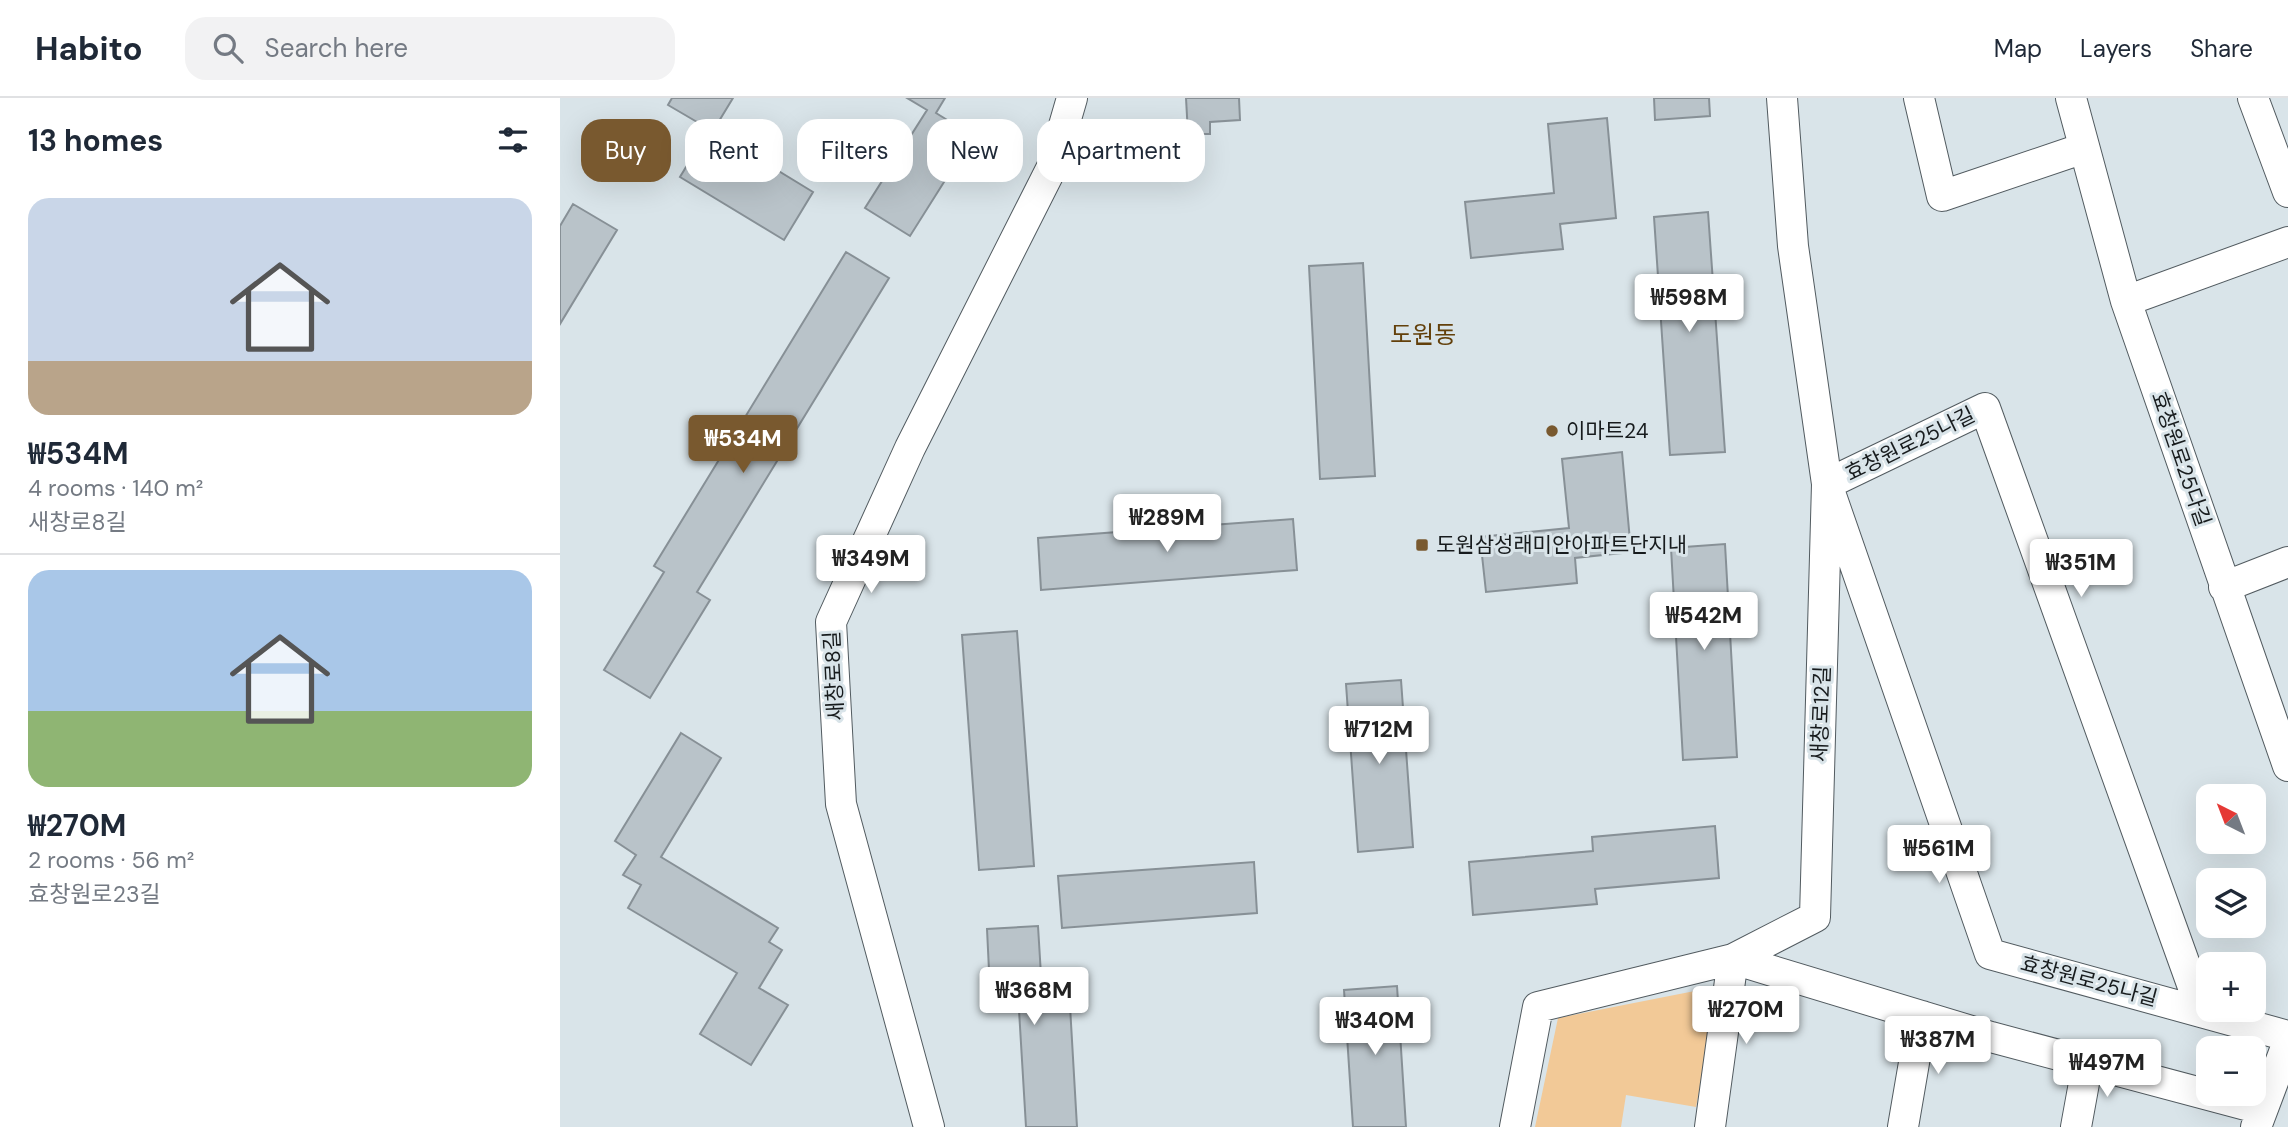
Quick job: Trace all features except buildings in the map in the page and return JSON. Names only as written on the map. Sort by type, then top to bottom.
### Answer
[{"type":"street","name":"새창로8길","points":[[929,1127],[841,804],[831,622],[910,448],[1052,167],[1072,98]]},
{"type":"street","name":"새창로12길","points":[[1515,1127],[1538,1007],[1733,959],[1815,917],[1827,484],[1793,246],[1782,98]]},
{"type":"street","points":[[1919,98],[1941,197],[2084,148]]},
{"type":"street","name":"효창원로25다길","points":[[2071,98],[2126,301],[2224,587],[2278,706],[2288,766]]},
{"type":"street","points":[[2256,99],[2288,192]]},
{"type":"street","points":[[2126,301],[2288,243]]},
{"type":"street","name":"효창원로25나길","points":[[2196,995],[1985,408],[1827,484],[1990,954],[2196,1010]]},
{"type":"street","points":[[2224,587],[2288,562]]},
{"type":"street","points":[[1710,1127],[1733,959],[1991,1037],[2088,1061],[2258,1118],[2288,1042]]},
{"type":"street","points":[[1903,1127],[1923,1016]]},
{"type":"street","name":"효창원로25나길","points":[[2238,1022],[2288,1036]]},
{"type":"street","points":[[2076,1127],[2088,1061]]},
{"type":"shaded area","points":[[1720,986],[1696,1107],[1626,1095],[1621,1127],[1535,1127],[1558,1018]]},
{"type":"place","name":"이마트24","points":[[1552,431]]},
{"type":"place","name":"도원삼성래미안아파트단지내","points":[[1422,545]]},
{"type":"district","name":"도원동","points":[[1423,334]]}]
